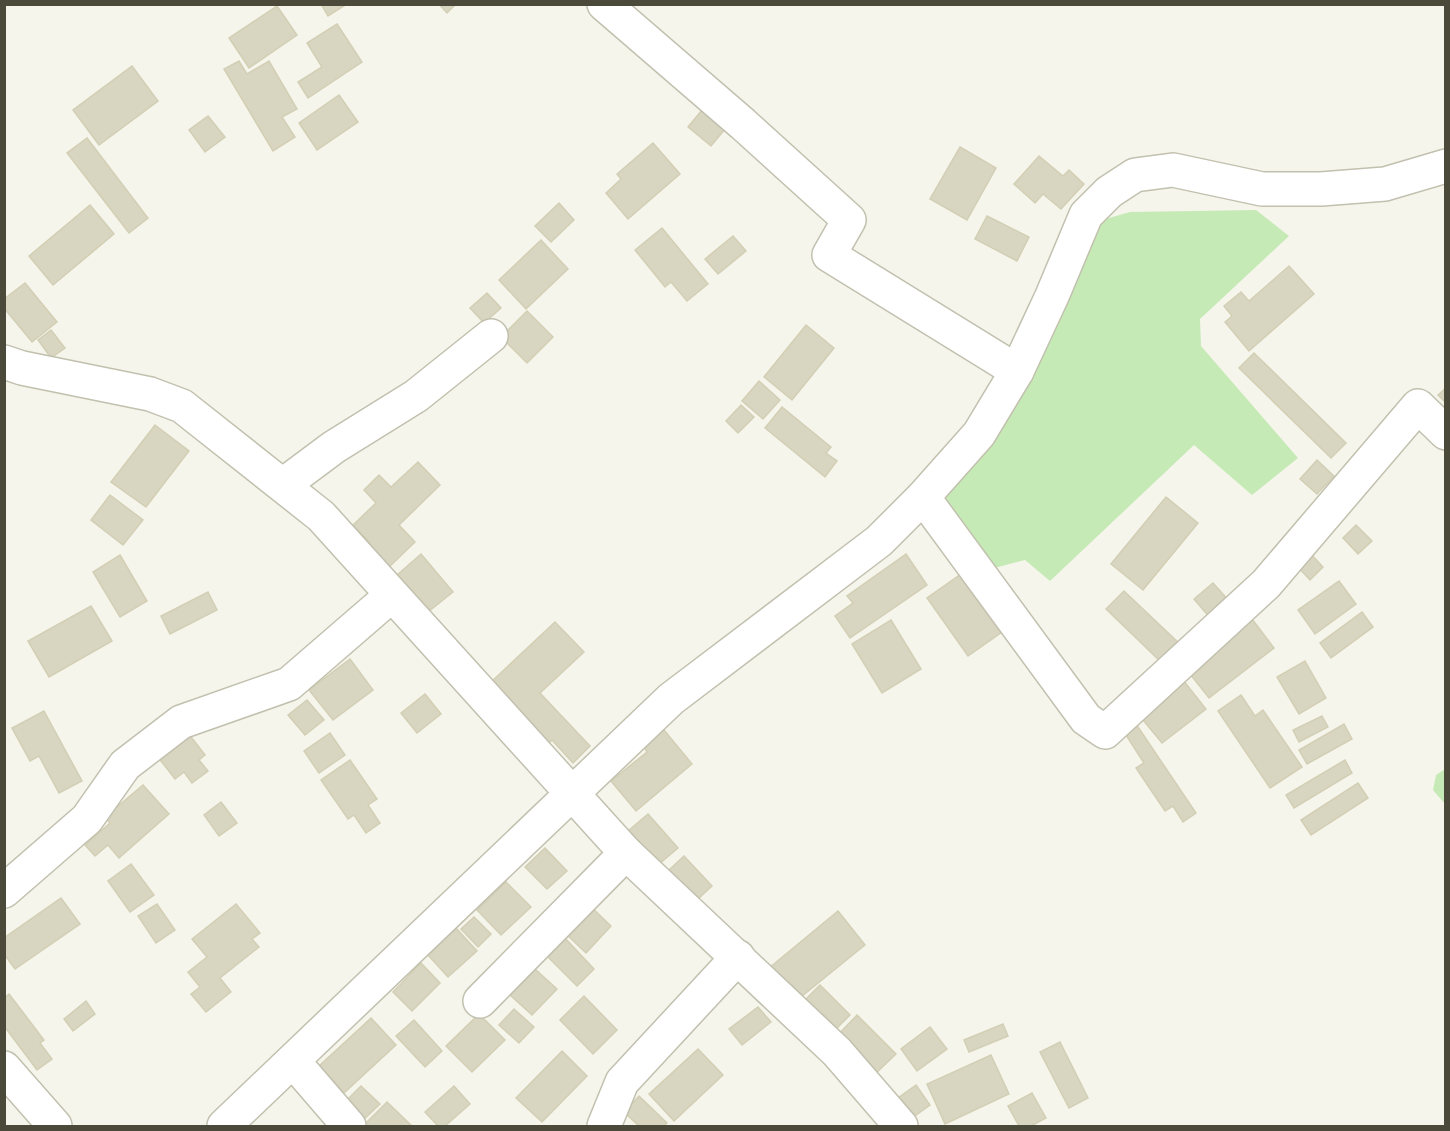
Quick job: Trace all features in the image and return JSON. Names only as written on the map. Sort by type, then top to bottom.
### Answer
[{"type":"street","points":[[604,4],[743,124],[849,220],[829,255],[1017,371]]},
{"type":"street","points":[[224,1126],[671,699],[879,541],[923,497],[979,434],[1017,371],[1086,215],[1109,192],[1135,175],[1173,170],[1262,189],[1321,189],[1385,184],[1446,166]]},
{"type":"street","points":[[283,485],[334,447],[416,396],[490,336]]},
{"type":"street","points":[[4,362],[22,368],[150,394],[182,406],[321,516],[626,853],[837,1052],[901,1126]]},
{"type":"street","points":[[923,497],[1086,719],[1105,732],[1266,584],[1418,406],[1446,433]]},
{"type":"street","points":[[4,891],[87,819],[125,765],[134,757],[181,722],[289,684],[392,595]]},
{"type":"street","points":[[480,1001],[626,853]]},
{"type":"street","points":[[604,1126],[622,1082],[738,957]]},
{"type":"street","points":[[293,1062],[349,1126]]},
{"type":"street","points":[[4,1068],[55,1126]]},
{"type":"green space","points":[[1256,210],[1289,236],[1200,319],[1201,346],[1298,458],[1252,495],[1194,445],[1050,581],[1025,560],[994,568],[942,495],[1095,222],[1130,212]]},
{"type":"green space","points":[[1445,769],[1445,804],[1433,790],[1436,775]]},
{"type":"building","points":[[321,4],[347,4],[328,16]]},
{"type":"building","points":[[439,4],[456,4],[447,13]]},
{"type":"building","points":[[277,6],[297,35],[249,68],[229,38]]},
{"type":"building","points":[[337,24],[362,62],[308,98],[298,82],[322,67],[307,43]]},
{"type":"building","points":[[239,61],[247,74],[269,61],[297,109],[282,117],[295,137],[273,151],[224,69]]},
{"type":"building","points":[[132,66],[158,101],[99,145],[73,110]]},
{"type":"building","points":[[339,95],[358,122],[317,150],[299,123]]},
{"type":"building","points":[[702,110],[725,129],[711,146],[688,127]]},
{"type":"building","points":[[208,116],[225,137],[205,152],[189,130]]},
{"type":"building","points":[[87,138],[148,218],[129,233],[67,153]]},
{"type":"building","points":[[653,143],[680,174],[628,219],[606,193],[621,179],[617,174]]},
{"type":"building","points":[[960,147],[996,168],[967,220],[930,199]]},
{"type":"building","points":[[1039,156],[1063,176],[1069,170],[1084,184],[1061,209],[1043,194],[1035,203],[1014,184]]},
{"type":"building","points":[[559,203],[574,220],[551,242],[535,226]]},
{"type":"building","points":[[90,205],[114,234],[53,285],[29,256]]},
{"type":"building","points":[[987,216],[1029,237],[1017,261],[975,239]]},
{"type":"building","points":[[662,228],[708,284],[687,301],[671,282],[665,287],[635,250]]},
{"type":"building","points":[[733,236],[746,251],[718,274],[705,259]]},
{"type":"building","points":[[541,240],[568,269],[526,309],[499,280]]},
{"type":"building","points":[[1289,266],[1314,294],[1249,351],[1225,322],[1232,316],[1224,306],[1241,292],[1249,301]]},
{"type":"building","points":[[25,283],[57,322],[32,342],[4,308],[4,299]]},
{"type":"building","points":[[487,293],[501,308],[484,323],[470,308]]},
{"type":"building","points":[[527,311],[553,337],[527,363],[501,337]]},
{"type":"building","points":[[806,325],[834,348],[792,400],[764,377]]},
{"type":"building","points":[[51,330],[65,348],[51,358],[38,340]]},
{"type":"building","points":[[1254,353],[1346,443],[1331,458],[1239,368]]},
{"type":"building","points":[[759,381],[780,400],[763,419],[742,401]]},
{"type":"building","points":[[1446,388],[1446,403],[1438,395]]},
{"type":"building","points":[[741,405],[754,417],[738,433],[726,421]]},
{"type":"building","points":[[782,407],[831,447],[826,453],[837,461],[825,477],[765,428]]},
{"type":"building","points":[[155,425],[189,451],[146,507],[111,482]]},
{"type":"building","points":[[1317,460],[1334,476],[1317,494],[1300,479]]},
{"type":"building","points":[[418,462],[440,485],[399,525],[415,542],[387,569],[366,547],[370,543],[353,525],[376,503],[364,490],[379,475],[391,487]]},
{"type":"building","points":[[110,495],[143,520],[123,545],[91,520]]},
{"type":"building","points":[[1166,497],[1198,523],[1143,590],[1111,564]]},
{"type":"building","points":[[1356,525],[1372,541],[1358,554],[1343,538]]},
{"type":"building","points":[[1308,551],[1323,567],[1310,580],[1295,564]]},
{"type":"building","points":[[421,554],[453,592],[428,612],[397,575]]},
{"type":"building","points":[[906,554],[927,585],[850,638],[835,616],[853,603],[847,596]]},
{"type":"building","points":[[120,555],[147,601],[120,617],[93,572]]},
{"type":"building","points":[[961,574],[1002,632],[968,656],[927,598]]},
{"type":"building","points":[[1339,581],[1356,604],[1315,634],[1298,610]]},
{"type":"building","points":[[1213,583],[1230,602],[1211,619],[1194,599]]},
{"type":"building","points":[[1124,591],[1182,646],[1164,665],[1106,609]]},
{"type":"building","points":[[208,592],[217,610],[170,634],[161,616]]},
{"type":"building","points":[[91,606],[112,641],[49,677],[28,641]]},
{"type":"building","points":[[1362,612],[1373,627],[1331,658],[1320,643]]},
{"type":"building","points":[[1252,619],[1274,648],[1209,698],[1186,669]]},
{"type":"building","points":[[891,620],[921,669],[882,693],[852,644]]},
{"type":"building","points":[[555,622],[584,652],[540,693],[590,746],[573,763],[552,740],[547,745],[489,684]]},
{"type":"building","points":[[350,659],[373,690],[333,720],[309,690]]},
{"type":"building","points":[[1305,661],[1326,698],[1299,714],[1277,677]]},
{"type":"building","points":[[1183,680],[1206,709],[1162,743],[1139,715]]},
{"type":"building","points":[[425,694],[441,714],[417,733],[401,713]]},
{"type":"building","points":[[1241,695],[1255,716],[1263,710],[1302,767],[1270,788],[1218,711]]},
{"type":"building","points":[[307,700],[324,720],[305,735],[288,715]]},
{"type":"building","points":[[44,711],[82,781],[59,793],[39,756],[30,761],[12,728]]},
{"type":"building","points":[[1322,716],[1328,727],[1299,742],[1293,730]]},
{"type":"building","points":[[1136,724],[1196,813],[1183,822],[1173,806],[1165,811],[1136,768],[1144,763],[1124,732]]},
{"type":"building","points":[[1344,724],[1352,739],[1307,764],[1299,750]]},
{"type":"building","points":[[664,730],[692,764],[636,811],[611,781],[647,752],[644,747]]},
{"type":"building","points":[[188,733],[205,755],[199,760],[208,771],[192,783],[184,772],[175,779],[158,757]]},
{"type":"building","points":[[330,733],[345,755],[319,773],[304,751]]},
{"type":"building","points":[[350,760],[377,799],[368,805],[380,823],[366,833],[354,815],[348,819],[321,780]]},
{"type":"building","points":[[1345,760],[1352,773],[1294,808],[1286,795]]},
{"type":"building","points":[[1358,783],[1368,798],[1311,835],[1301,820]]},
{"type":"building","points":[[143,785],[169,814],[119,858],[108,845],[95,856],[85,845],[110,823],[105,817]]},
{"type":"building","points":[[221,802],[237,823],[219,836],[204,815]]},
{"type":"building","points":[[648,814],[678,848],[658,865],[628,831]]},
{"type":"building","points":[[545,848],[567,871],[547,889],[525,867]]},
{"type":"building","points":[[684,856],[712,886],[697,900],[669,870]]},
{"type":"building","points":[[131,864],[154,895],[130,912],[108,881]]},
{"type":"building","points":[[506,882],[531,907],[501,935],[477,910]]},
{"type":"building","points":[[61,898],[80,924],[15,969],[4,954],[4,938]]},
{"type":"building","points":[[157,904],[175,930],[156,943],[138,916]]},
{"type":"building","points":[[236,904],[260,933],[252,939],[259,947],[220,978],[231,992],[206,1012],[191,994],[200,987],[188,972],[207,957],[192,939]]},
{"type":"building","points":[[589,905],[611,926],[586,953],[564,932]]},
{"type":"building","points":[[838,911],[865,945],[796,1001],[769,968]]},
{"type":"building","points":[[474,917],[491,934],[478,947],[461,929]]},
{"type":"building","points":[[456,928],[477,951],[448,977],[428,955]]},
{"type":"building","points":[[564,937],[594,969],[577,986],[546,955]]},
{"type":"building","points":[[421,963],[440,983],[412,1011],[393,992]]},
{"type":"building","points":[[535,969],[557,989],[532,1015],[510,995]]},
{"type":"building","points":[[820,985],[850,1015],[832,1033],[802,1003]]},
{"type":"building","points":[[9,994],[44,1040],[40,1043],[52,1059],[37,1070],[4,1026],[4,998]]},
{"type":"building","points":[[584,996],[617,1030],[593,1054],[560,1020]]},
{"type":"building","points":[[86,1001],[95,1014],[73,1031],[64,1019]]},
{"type":"building","points":[[758,1007],[771,1022],[742,1045],[729,1029]]},
{"type":"building","points":[[514,1009],[534,1027],[519,1043],[499,1025]]},
{"type":"building","points":[[479,1014],[505,1040],[472,1072],[446,1046]]},
{"type":"building","points":[[857,1015],[896,1054],[874,1075],[836,1037]]},
{"type":"building","points":[[371,1018],[396,1045],[344,1093],[319,1066]]},
{"type":"building","points":[[414,1020],[442,1051],[425,1067],[396,1036]]},
{"type":"building","points":[[1003,1024],[1008,1036],[969,1052],[964,1040]]},
{"type":"building","points":[[930,1027],[947,1049],[917,1071],[901,1049]]},
{"type":"building","points":[[1060,1042],[1088,1098],[1069,1108],[1040,1052]]},
{"type":"building","points":[[698,1049],[723,1075],[674,1121],[649,1094]]},
{"type":"building","points":[[562,1051],[587,1076],[542,1122],[516,1098]]},
{"type":"building","points":[[991,1055],[1009,1094],[945,1124],[927,1084]]},
{"type":"building","points":[[916,1085],[930,1105],[912,1118],[898,1098]]},
{"type":"building","points":[[361,1086],[380,1104],[360,1123],[342,1105]]},
{"type":"building","points":[[454,1086],[470,1104],[445,1126],[438,1126],[425,1112]]},
{"type":"building","points":[[1032,1093],[1046,1118],[1031,1126],[1019,1126],[1008,1106]]},
{"type":"building","points":[[639,1096],[667,1123],[663,1126],[639,1126],[624,1112]]},
{"type":"building","points":[[387,1102],[412,1126],[364,1125]]}]
